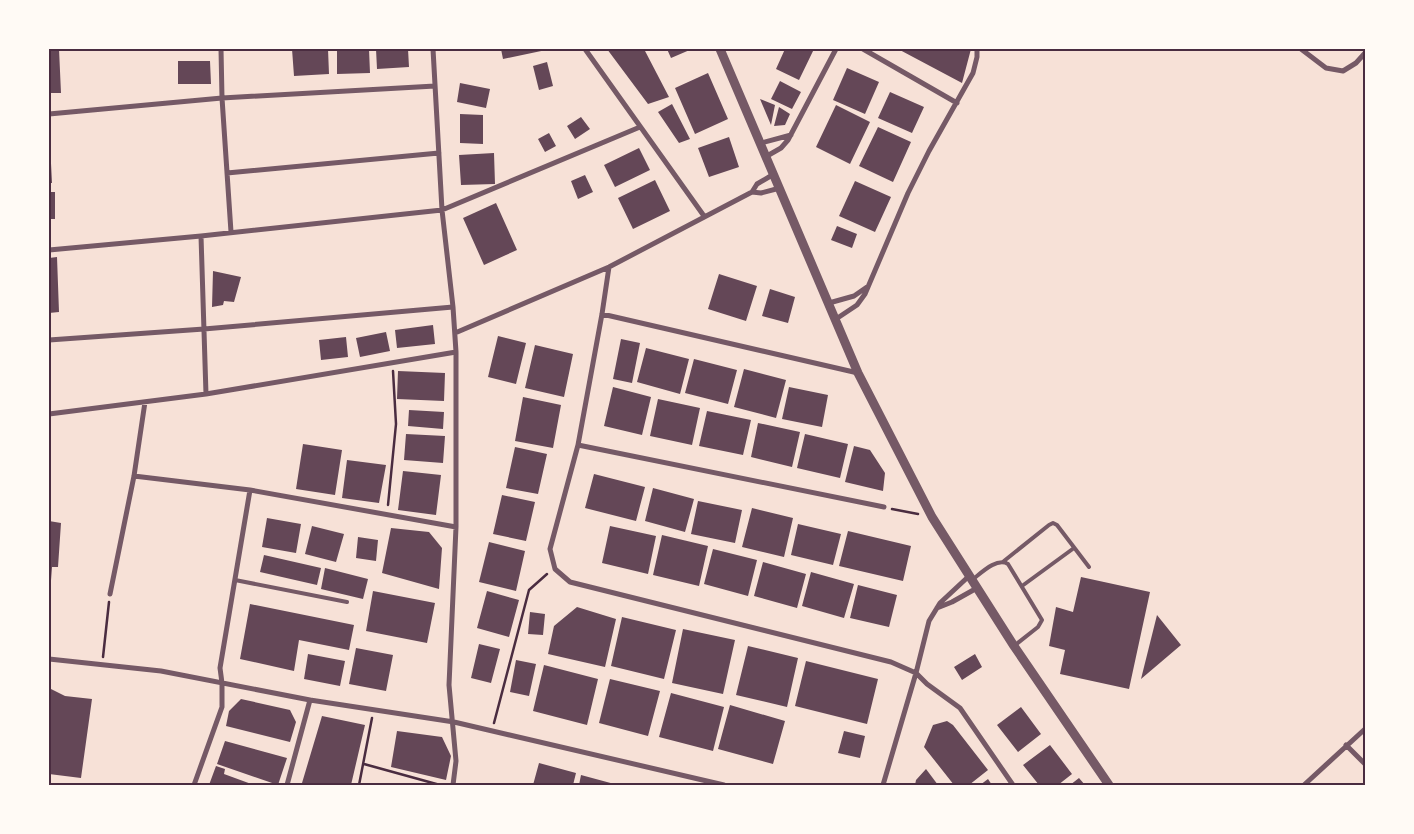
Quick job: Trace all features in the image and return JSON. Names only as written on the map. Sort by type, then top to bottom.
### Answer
[{"type":"street","points":[[221,49],[222,98],[231,232]]},
{"type":"street","points":[[433,49],[442,210],[456,333],[456,527],[450,685],[456,761],[453,785]]},
{"type":"street","points":[[585,49],[704,216]]},
{"type":"street","points":[[720,49],[781,188],[858,373],[932,517],[1014,646],[1109,785]]},
{"type":"street","points":[[767,156],[784,145],[791,135],[836,49]]},
{"type":"street","points":[[863,49],[957,103]]},
{"type":"street","points":[[836,319],[857,305],[868,287],[925,160],[973,73],[977,49]]},
{"type":"street","points":[[1301,49],[1326,68],[1343,71],[1356,63],[1365,53]]},
{"type":"street","points":[[49,114],[222,98],[435,86]]},
{"type":"street","points":[[49,250],[442,210],[640,127]]},
{"type":"street","points":[[761,143],[791,135]]},
{"type":"street","points":[[227,173],[439,153]]},
{"type":"street","points":[[456,333],[609,267],[752,192],[757,184],[774,174]]},
{"type":"street","points":[[752,192],[761,193],[781,188]]},
{"type":"street","points":[[201,236],[206,394]]},
{"type":"street","points":[[609,267],[578,445],[550,549],[554,568],[570,582],[891,662],[916,673],[927,684],[960,708],[1013,785]]},
{"type":"street","points":[[829,303],[854,296],[868,287]]},
{"type":"street","points":[[49,340],[204,329],[453,307]]},
{"type":"street","points":[[602,314],[858,373]]},
{"type":"street","points":[[49,414],[206,394],[456,352]]},
{"type":"street","points":[[110,594],[134,476],[145,402]]},
{"type":"street","points":[[578,445],[884,507]]},
{"type":"street","points":[[134,476],[250,490],[456,527]]},
{"type":"street","points":[[194,785],[222,707],[220,668],[250,490]]},
{"type":"street","points":[[883,785],[916,673],[926,628],[937,608],[951,592],[973,581]]},
{"type":"street","points":[[937,608],[952,602],[973,581]]},
{"type":"street","points":[[49,659],[161,671],[310,700],[454,722],[724,785]]},
{"type":"street","points":[[286,785],[310,700]]},
{"type":"street","points":[[1304,785],[1365,729]]},
{"type":"street","points":[[1346,745],[1365,764]]},
{"type":"lane","points":[[973,581],[998,562],[1004,561],[1051,524],[1057,525],[1089,568]]},
{"type":"lane","points":[[1022,586],[1074,548]]},
{"type":"lane","points":[[1004,561],[1008,564],[1042,620],[1038,627],[1014,646]]},
{"type":"lane","points":[[235,580],[347,602]]},
{"type":"path","points":[[387,514],[396,424],[392,363]]},
{"type":"path","points":[[884,507],[932,517]]},
{"type":"path","points":[[492,730],[529,590],[554,568]]},
{"type":"path","points":[[102,665],[110,594]]},
{"type":"path","points":[[359,785],[374,710]]},
{"type":"path","points":[[364,764],[440,785]]},
{"type":"building","points":[[49,49],[59,49],[61,93],[49,93]]},
{"type":"building","points":[[73,49],[118,49],[118,51],[73,51]]},
{"type":"building","points":[[292,49],[328,49],[329,74],[294,76]]},
{"type":"building","points":[[337,49],[369,49],[370,73],[337,74]]},
{"type":"building","points":[[376,49],[408,49],[409,67],[377,69]]},
{"type":"building","points":[[501,49],[546,49],[546,50],[503,59]]},
{"type":"building","points":[[607,49],[644,49],[669,97],[648,104]]},
{"type":"building","points":[[667,49],[692,49],[671,58]]},
{"type":"building","points":[[785,49],[814,49],[799,80],[776,69]]},
{"type":"building","points":[[898,49],[971,49],[962,83]]},
{"type":"building","points":[[178,61],[210,61],[211,84],[178,84]]},
{"type":"building","points":[[547,62],[553,86],[539,90],[533,66]]},
{"type":"building","points":[[847,68],[879,82],[865,114],[833,100]]},
{"type":"building","points":[[708,73],[728,119],[695,134],[675,88]]},
{"type":"building","points":[[780,81],[801,92],[792,109],[771,99]]},
{"type":"building","points":[[460,83],[490,89],[486,108],[457,102]]},
{"type":"building","points":[[890,92],[924,107],[912,133],[878,118]]},
{"type":"building","points":[[760,99],[775,105],[771,125]]},
{"type":"building","points":[[672,104],[690,139],[679,143],[658,112]]},
{"type":"building","points":[[836,105],[870,122],[850,164],[816,147]]},
{"type":"building","points":[[779,107],[790,114],[785,125],[774,126]]},
{"type":"building","points":[[460,114],[483,115],[483,144],[460,143]]},
{"type":"building","points":[[581,117],[590,129],[575,139],[567,126]]},
{"type":"building","points":[[878,127],[911,142],[893,182],[859,166]]},
{"type":"building","points":[[549,133],[556,146],[545,152],[538,139]]},
{"type":"building","points":[[729,137],[739,167],[709,177],[698,148]]},
{"type":"building","points":[[50,144],[52,183],[49,183]]},
{"type":"building","points":[[639,148],[650,170],[615,187],[604,165]]},
{"type":"building","points":[[494,153],[495,184],[461,185],[459,155]]},
{"type":"building","points":[[585,175],[593,192],[578,199],[571,181]]},
{"type":"building","points":[[655,180],[670,211],[633,229],[618,198]]},
{"type":"building","points":[[855,181],[891,197],[875,232],[839,216]]},
{"type":"building","points":[[49,192],[55,192],[55,219],[49,219]]},
{"type":"building","points":[[496,203],[517,250],[484,265],[463,218]]},
{"type":"building","points":[[837,226],[857,234],[852,248],[831,240]]},
{"type":"building","points":[[57,257],[59,312],[49,313],[49,258]]},
{"type":"building","points":[[213,271],[241,277],[234,302],[224,301],[223,305],[212,307]]},
{"type":"building","points":[[719,274],[757,286],[746,321],[708,309]]},
{"type":"building","points":[[770,289],[795,297],[788,323],[762,316]]},
{"type":"building","points":[[433,325],[435,344],[397,348],[395,330]]},
{"type":"building","points":[[386,332],[390,351],[360,357],[356,338]]},
{"type":"building","points":[[498,336],[526,343],[516,384],[488,377]]},
{"type":"building","points":[[346,337],[348,357],[321,360],[319,340]]},
{"type":"building","points":[[621,339],[640,343],[632,383],[613,379]]},
{"type":"building","points":[[535,345],[573,354],[564,397],[525,388]]},
{"type":"building","points":[[646,348],[689,359],[680,394],[637,382]]},
{"type":"building","points":[[694,359],[737,370],[728,404],[685,393]]},
{"type":"building","points":[[744,369],[786,380],[776,418],[734,407]]},
{"type":"building","points":[[398,371],[445,373],[444,401],[397,399]]},
{"type":"building","points":[[613,387],[651,397],[642,435],[604,426]]},
{"type":"building","points":[[789,387],[828,395],[822,427],[782,419]]},
{"type":"building","points":[[523,397],[561,405],[553,448],[515,441]]},
{"type":"building","points":[[658,399],[700,408],[692,445],[650,436]]},
{"type":"building","points":[[409,410],[444,412],[443,429],[408,426]]},
{"type":"building","points":[[707,411],[751,420],[743,455],[699,446]]},
{"type":"building","points":[[758,423],[800,432],[792,467],[751,457]]},
{"type":"building","points":[[406,434],[445,436],[443,463],[404,460]]},
{"type":"building","points":[[805,434],[848,444],[840,478],[797,468]]},
{"type":"building","points":[[303,444],[342,450],[335,495],[296,489]]},
{"type":"building","points":[[854,446],[870,450],[885,473],[883,491],[845,482]]},
{"type":"building","points":[[515,447],[547,454],[538,494],[506,488]]},
{"type":"building","points":[[347,460],[386,465],[379,503],[342,498]]},
{"type":"building","points":[[403,471],[441,475],[436,515],[398,510]]},
{"type":"building","points":[[594,474],[645,487],[636,521],[585,508]]},
{"type":"building","points":[[653,488],[694,499],[685,532],[645,521]]},
{"type":"building","points":[[502,495],[535,502],[526,541],[493,534]]},
{"type":"building","points":[[698,501],[742,510],[735,543],[691,534]]},
{"type":"building","points":[[752,508],[793,518],[784,557],[742,547]]},
{"type":"building","points":[[267,518],[301,524],[296,553],[262,547]]},
{"type":"building","points":[[49,521],[61,523],[58,567],[52,567],[50,594],[49,594]]},
{"type":"building","points":[[798,524],[841,534],[833,565],[791,555]]},
{"type":"building","points":[[312,526],[344,534],[336,562],[305,554]]},
{"type":"building","points":[[610,526],[656,536],[648,574],[602,563]]},
{"type":"building","points":[[391,528],[429,532],[442,548],[439,589],[382,573]]},
{"type":"building","points":[[848,531],[911,546],[903,581],[839,566]]},
{"type":"building","points":[[662,535],[708,546],[699,586],[653,575]]},
{"type":"building","points":[[358,537],[378,540],[376,561],[356,558]]},
{"type":"building","points":[[489,542],[525,551],[516,591],[479,582]]},
{"type":"building","points":[[713,549],[757,560],[748,596],[704,584]]},
{"type":"building","points":[[264,555],[321,568],[317,585],[260,572]]},
{"type":"building","points":[[763,562],[806,574],[797,608],[754,596]]},
{"type":"building","points":[[325,568],[368,579],[363,599],[321,589]]},
{"type":"building","points":[[811,572],[854,584],[844,618],[802,606]]},
{"type":"building","points":[[1081,577],[1150,592],[1129,689],[1060,674],[1065,650],[1049,646],[1056,607],[1073,612]]},
{"type":"building","points":[[858,585],[897,595],[889,627],[850,618]]},
{"type":"building","points":[[373,591],[435,603],[427,643],[366,631]]},
{"type":"building","points":[[487,591],[519,600],[509,637],[477,628]]},
{"type":"building","points":[[250,604],[354,625],[349,650],[299,640],[294,671],[240,659]]},
{"type":"building","points":[[577,607],[616,619],[605,667],[548,654],[554,626]]},
{"type":"building","points":[[530,612],[545,614],[543,635],[528,634]]},
{"type":"building","points":[[1157,615],[1181,645],[1141,679]]},
{"type":"building","points":[[622,617],[676,630],[664,679],[611,666]]},
{"type":"building","points":[[683,629],[735,640],[723,694],[672,683]]},
{"type":"building","points":[[479,644],[500,649],[491,683],[471,678]]},
{"type":"building","points":[[748,646],[798,658],[787,707],[736,695]]},
{"type":"building","points":[[356,648],[393,655],[386,691],[349,684]]},
{"type":"building","points":[[308,654],[345,661],[340,686],[304,679]]},
{"type":"building","points":[[975,654],[982,667],[962,680],[954,667]]},
{"type":"building","points":[[516,660],[536,664],[529,696],[510,692]]},
{"type":"building","points":[[806,661],[878,679],[867,724],[795,706]]},
{"type":"building","points":[[544,665],[598,679],[587,725],[533,711]]},
{"type":"building","points":[[610,679],[660,691],[648,736],[599,723]]},
{"type":"building","points":[[49,688],[65,696],[92,699],[81,778],[49,774]]},
{"type":"building","points":[[671,693],[724,707],[713,751],[659,737]]},
{"type":"building","points":[[241,699],[290,710],[296,722],[290,742],[226,726],[229,711]]},
{"type":"building","points":[[730,705],[785,721],[773,764],[718,749]]},
{"type":"building","points":[[1021,707],[1041,734],[1018,752],[997,725]]},
{"type":"building","points":[[322,716],[365,725],[351,785],[313,785],[302,783]]},
{"type":"building","points":[[947,721],[953,725],[988,770],[969,785],[954,785],[924,747],[933,725]]},
{"type":"building","points":[[397,731],[442,737],[451,756],[446,780],[391,767]]},
{"type":"building","points":[[844,731],[865,736],[860,758],[838,753]]},
{"type":"building","points":[[225,741],[287,758],[278,785],[217,764]]},
{"type":"building","points":[[1050,745],[1072,774],[1058,785],[1039,785],[1023,765]]},
{"type":"building","points":[[539,763],[576,773],[573,785],[533,785]]},
{"type":"building","points":[[216,766],[225,769],[224,774],[254,785],[209,785]]},
{"type":"building","points":[[926,769],[938,785],[915,785],[916,780]]},
{"type":"building","points":[[581,775],[618,785],[579,785]]},
{"type":"building","points":[[1079,778],[1085,785],[1070,785]]},
{"type":"building","points":[[988,779],[992,785],[980,785]]}]
